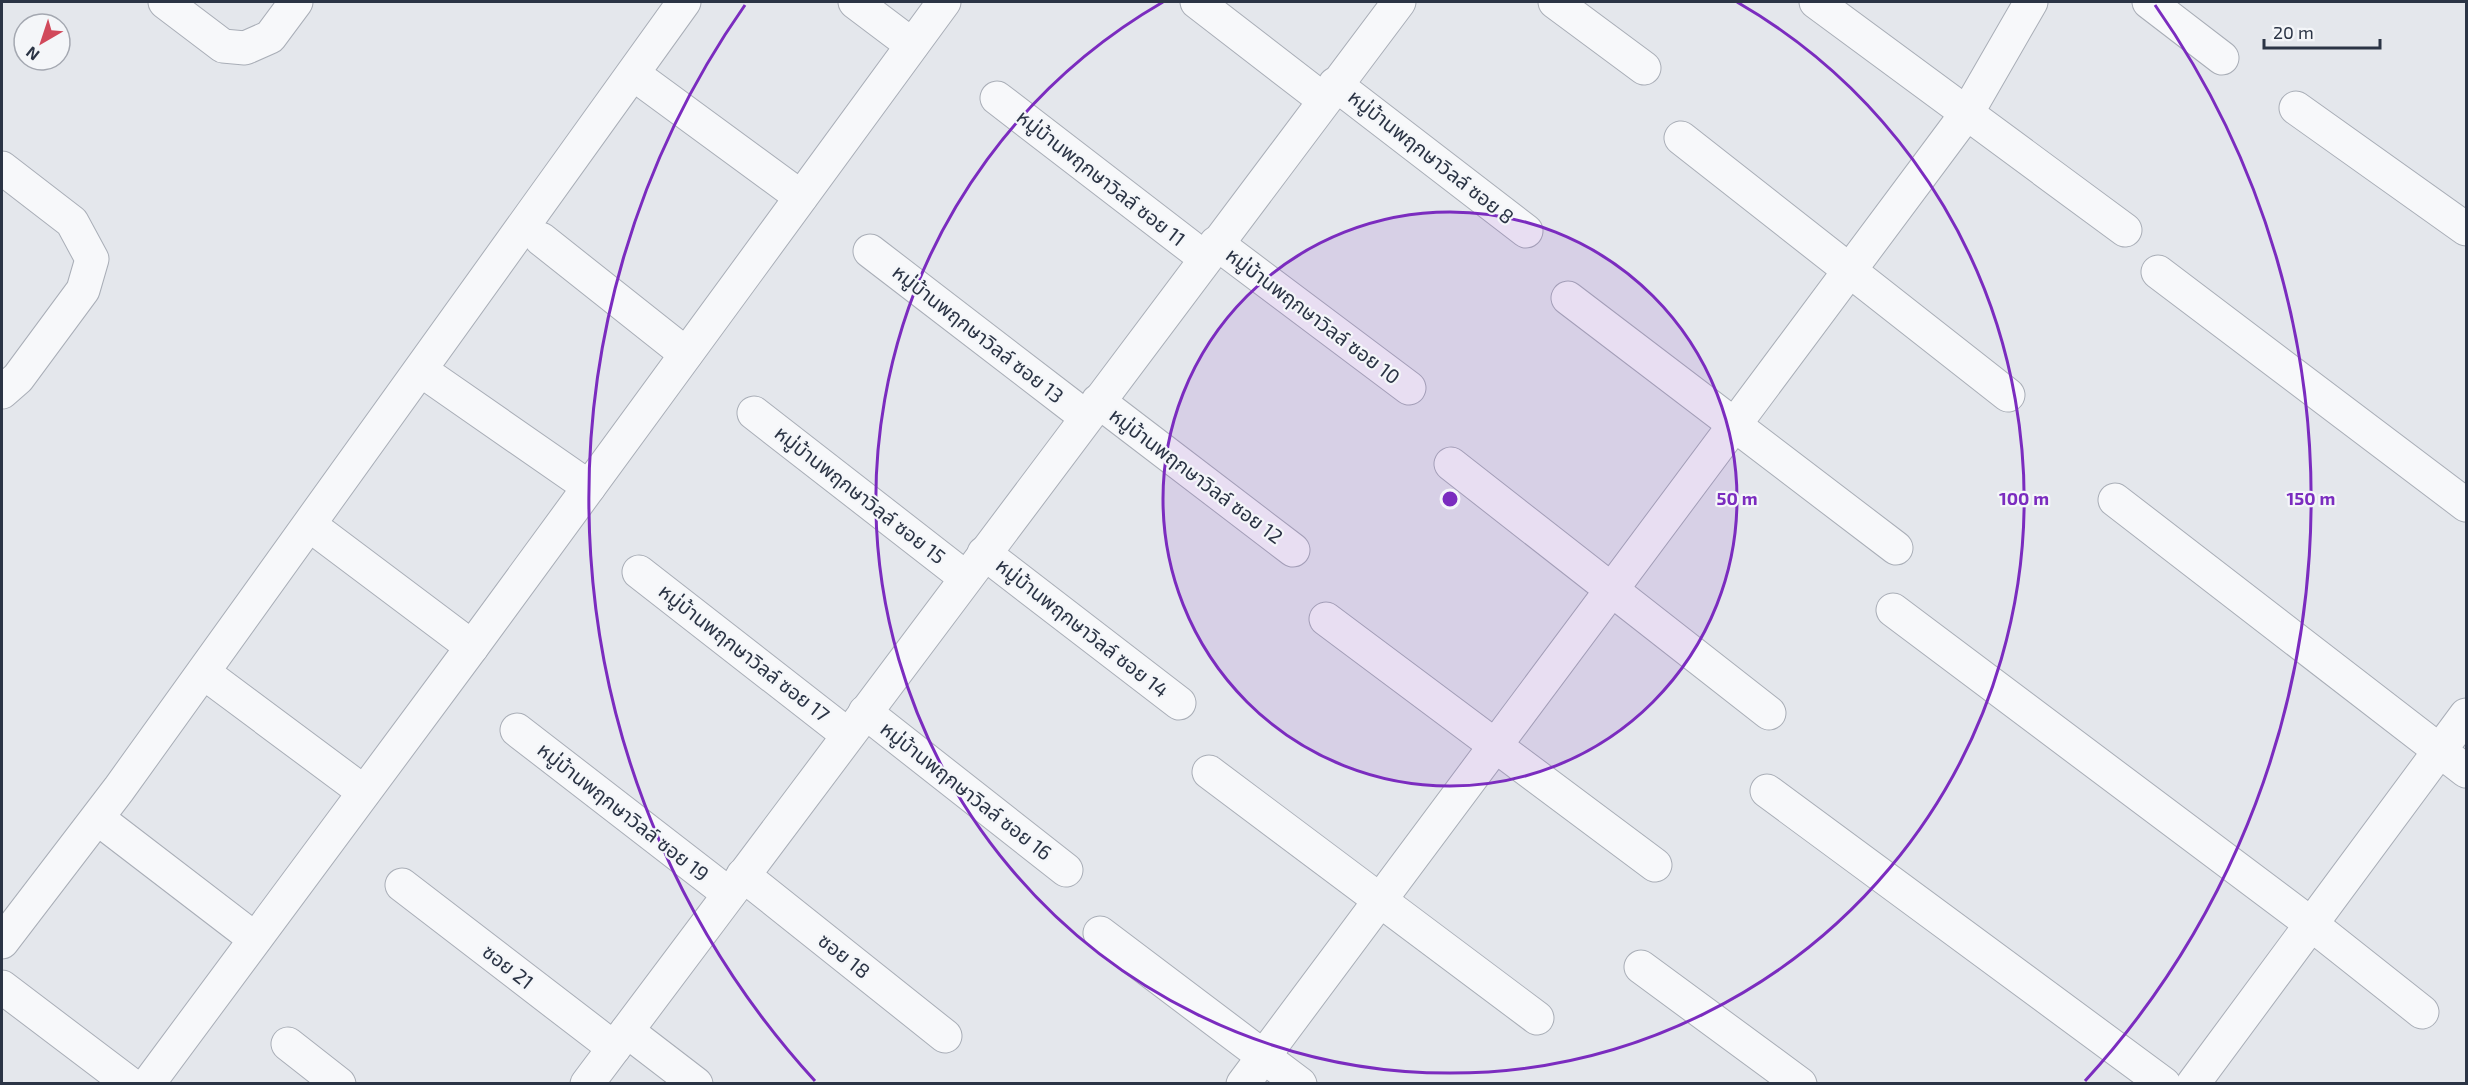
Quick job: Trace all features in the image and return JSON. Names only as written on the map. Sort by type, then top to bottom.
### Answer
[{"type":"street","points":[[165,2],[223,46],[245,48],[270,37],[296,2]]},
{"type":"street","points":[[2,942],[119,789],[684,2]]},
{"type":"street","points":[[855,2],[912,45]]},
{"type":"street","points":[[148,1083],[472,647],[944,2]]},
{"type":"street","name":"หมู่บ้านพฤกษาวิลล์ ซอย 8","points":[[1197,2],[1330,92],[1526,231]]},
{"type":"street","points":[[587,1083],[1399,2]]},
{"type":"street","points":[[1555,2],[1644,68]]},
{"type":"street","points":[[1816,2],[2126,230]]},
{"type":"street","points":[[1243,1083],[1967,113],[2031,2]]},
{"type":"street","points":[[2149,2],[2222,58]]},
{"type":"street","points":[[647,84],[801,197]]},
{"type":"street","name":"หมู่บ้านพฤกษาวิลล์ ซอย 11","points":[[997,98],[1210,251]]},
{"type":"street","points":[[2296,108],[2466,229]]},
{"type":"street","points":[[1681,138],[2008,395]]},
{"type":"street","points":[[2,168],[72,222],[92,259],[83,290],[18,378],[2,392]]},
{"type":"street","points":[[541,240],[686,354]]},
{"type":"street","name":"หมู่บ้านพฤกษาวิลล์ ซอย 13","points":[[870,251],[1092,409]]},
{"type":"street","name":"หมู่บ้านพฤกษาวิลล์ ซอย 10","points":[[1210,251],[1409,388]]},
{"type":"street","points":[[2158,272],[2466,505]]},
{"type":"street","points":[[1568,298],[1896,548]]},
{"type":"street","points":[[435,380],[589,487]]},
{"type":"street","name":"หมู่บ้านพฤกษาวิลล์ ซอย 12","points":[[1092,409],[1293,550]]},
{"type":"street","name":"หมู่บ้านพฤกษาวิลล์ ซอย 15","points":[[754,413],[975,566]]},
{"type":"street","points":[[1451,464],[1769,713]]},
{"type":"street","points":[[2115,500],[2466,771]]},
{"type":"street","points":[[323,535],[472,647]]},
{"type":"street","name":"หมู่บ้านพฤกษาวิลล์ ซอย 14","points":[[975,566],[1179,703]]},
{"type":"street","name":"หมู่บ้านพฤกษาวิลล์ ซอย 17","points":[[639,572],[857,724]]},
{"type":"street","points":[[1893,610],[2311,924],[2422,1012]]},
{"type":"street","points":[[1326,619],[1655,865]]},
{"type":"street","points":[[215,681],[364,792]]},
{"type":"street","points":[[2193,1083],[2466,715]]},
{"type":"street","name":"หมู่บ้านพฤกษาวิลล์ ซอย 16","points":[[857,724],[1066,870]]},
{"type":"street","name":"หมู่บ้านพฤกษาวิลล์ ซอย 19","points":[[517,729],[736,885]]},
{"type":"street","points":[[1209,772],[1537,1018]]},
{"type":"street","points":[[1767,791],[2164,1083]]},
{"type":"street","points":[[108,827],[255,939]]},
{"type":"street","name":"ซอย 21","points":[[402,885],[620,1039],[696,1083]]},
{"type":"street","name":"ซอย 18","points":[[736,885],[945,1036]]},
{"type":"street","points":[[1100,933],[1300,1083]]},
{"type":"street","points":[[1641,967],[1800,1083]]},
{"type":"street","points":[[2,987],[130,1083]]},
{"type":"street","points":[[288,1044],[339,1083]]}]
